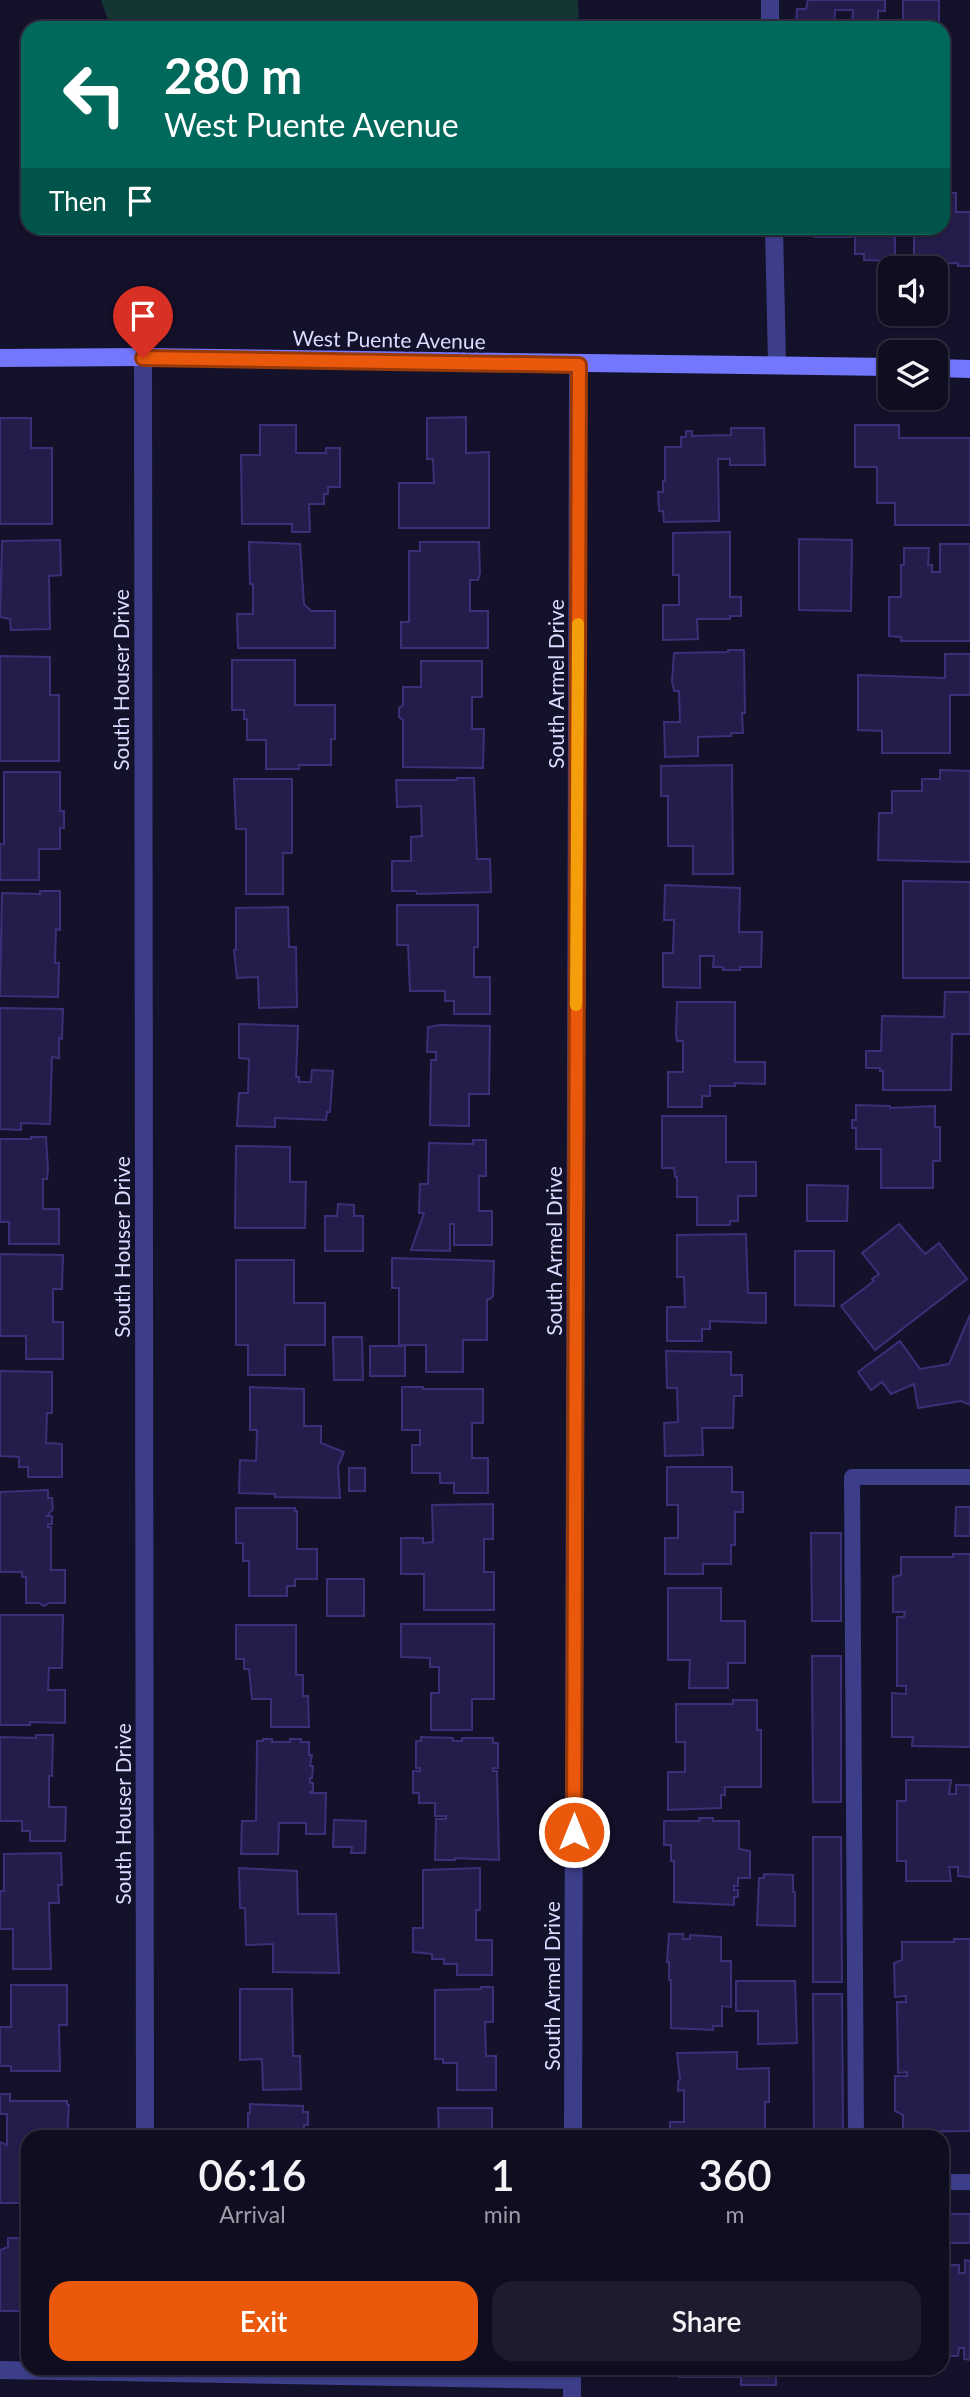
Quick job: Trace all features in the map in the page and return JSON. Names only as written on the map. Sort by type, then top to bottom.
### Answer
[{"type":"street","points":[[769,0],[770,21]]},
{"type":"street","points":[[774,235],[777,364]]},
{"type":"street","name":"West Puente Avenue","points":[[0,358],[878,367]]},
{"type":"street","name":"South Houser Drive","points":[[143,358],[145,2130]]},
{"type":"street","name":"South Armel Drive","points":[[573,2130],[579,365]]},
{"type":"street","points":[[948,368],[970,369]]},
{"type":"street","points":[[0,2370],[21,2370]]},
{"type":"street","points":[[300,2375],[572,2382]]},
{"type":"lane","points":[[856,2130],[852,1477],[970,1477]]},
{"type":"lane","points":[[949,2182],[970,2182]]},
{"type":"green space","points":[[101,0],[578,0],[579,21],[110,21]]},
{"type":"building","points":[[808,0],[885,0],[885,11],[878,11],[878,21],[852,21],[853,10],[835,10],[834,21],[796,21],[797,9],[806,9]]},
{"type":"building","points":[[903,0],[939,0],[939,21],[903,21]]},
{"type":"building","points":[[950,193],[956,193],[956,212],[970,212],[970,266],[958,266],[958,263],[948,263],[948,256],[914,256],[914,235],[950,235]]},
{"type":"building","points":[[814,235],[895,235],[895,256],[878,256],[878,260],[864,260],[864,254],[855,254],[855,237]]},
{"type":"building","points":[[466,417],[466,453],[489,452],[489,528],[399,528],[399,483],[434,483],[433,459],[427,459],[427,418]]},
{"type":"building","points":[[0,418],[31,418],[31,448],[52,448],[52,524],[0,524]]},
{"type":"building","points":[[260,425],[296,425],[296,453],[326,453],[326,448],[340,448],[340,487],[328,487],[328,494],[324,494],[324,504],[309,504],[310,532],[292,532],[292,524],[242,524],[241,455],[260,455]]},
{"type":"building","points":[[855,425],[899,425],[899,438],[970,438],[970,525],[895,525],[895,503],[877,503],[877,467],[855,467]]},
{"type":"building","points":[[731,428],[764,428],[765,465],[730,465],[730,459],[718,459],[719,521],[664,522],[663,511],[659,511],[658,492],[663,492],[665,481],[665,447],[681,447],[681,437],[686,437],[686,431],[692,431],[692,436],[731,435]]},
{"type":"building","points":[[730,532],[730,597],[741,597],[741,616],[730,616],[730,619],[697,619],[698,639],[663,640],[663,605],[679,605],[679,575],[673,575],[673,533]]},
{"type":"building","points":[[799,539],[852,540],[851,611],[799,610]]},
{"type":"building","points":[[60,540],[61,575],[49,576],[50,629],[11,630],[10,619],[0,617],[2,541]]},
{"type":"building","points":[[249,542],[300,544],[304,604],[311,611],[335,611],[335,648],[238,648],[237,614],[253,614]]},
{"type":"building","points":[[420,542],[479,542],[480,573],[478,580],[470,580],[470,611],[488,611],[488,648],[401,648],[401,622],[409,622],[409,551],[420,551]]},
{"type":"building","points":[[940,544],[970,544],[970,641],[901,641],[901,637],[889,636],[889,597],[901,597],[904,548],[929,548],[928,565],[932,565],[932,572],[940,572]]},
{"type":"building","points":[[744,650],[743,733],[698,737],[698,756],[665,757],[664,722],[680,722],[679,691],[674,691],[672,681],[674,653]]},
{"type":"building","points":[[945,654],[970,654],[970,695],[950,695],[950,753],[882,753],[882,731],[858,730],[858,675],[945,678]]},
{"type":"building","points":[[0,656],[50,657],[50,695],[59,695],[59,761],[0,761]]},
{"type":"building","points":[[232,660],[295,660],[295,705],[335,705],[335,739],[331,739],[331,765],[266,769],[266,740],[247,740],[244,710],[232,710]]},
{"type":"building","points":[[421,661],[482,661],[482,697],[472,697],[472,729],[484,729],[483,768],[403,767],[403,720],[399,717],[399,708],[403,705],[403,687],[421,687]]},
{"type":"building","points":[[732,765],[733,874],[693,874],[693,846],[668,846],[668,796],[661,796],[661,766]]},
{"type":"building","points":[[940,770],[970,771],[970,862],[878,860],[879,813],[892,813],[892,791],[922,791],[922,779],[940,779]]},
{"type":"building","points":[[4,772],[60,772],[60,811],[64,811],[64,828],[60,828],[60,849],[39,849],[39,880],[0,880],[0,844],[4,844]]},
{"type":"building","points":[[474,778],[477,859],[490,859],[491,892],[417,894],[416,891],[392,891],[392,861],[411,861],[411,837],[422,836],[421,806],[397,807],[396,780]]},
{"type":"building","points":[[234,779],[292,779],[292,853],[283,853],[283,894],[246,894],[246,829],[236,829]]},
{"type":"building","points":[[903,881],[970,882],[970,978],[903,978]]},
{"type":"building","points":[[665,885],[740,888],[739,932],[762,932],[761,967],[723,970],[723,967],[713,967],[714,956],[700,956],[700,988],[663,987],[663,953],[673,953],[674,920],[664,920]]},
{"type":"building","points":[[40,891],[60,891],[60,930],[56,929],[55,963],[59,963],[58,997],[0,996],[2,893],[40,894]]},
{"type":"building","points":[[397,905],[478,905],[478,947],[474,947],[474,977],[490,977],[490,1014],[454,1014],[454,1001],[445,1001],[445,991],[410,991],[408,945],[397,945]]},
{"type":"building","points":[[288,907],[289,947],[296,947],[297,1007],[259,1008],[258,977],[237,978],[234,950],[236,908]]},
{"type":"building","points":[[945,992],[970,992],[970,1034],[952,1034],[951,1090],[883,1090],[883,1071],[880,1071],[880,1068],[866,1068],[866,1051],[881,1051],[882,1016],[944,1017]]},
{"type":"building","points":[[677,1002],[735,1002],[735,1062],[765,1062],[765,1084],[710,1086],[710,1096],[702,1096],[702,1107],[668,1107],[668,1072],[683,1072],[683,1041],[677,1041],[676,1035]]},
{"type":"building","points":[[0,1008],[63,1009],[59,1058],[52,1057],[50,1124],[21,1123],[21,1130],[0,1129]]},
{"type":"building","points":[[239,1024],[298,1026],[296,1077],[299,1077],[299,1082],[311,1082],[312,1070],[333,1071],[330,1112],[327,1112],[326,1120],[275,1118],[275,1127],[237,1126],[239,1093],[248,1093],[249,1059],[239,1058]]},
{"type":"building","points":[[490,1026],[489,1094],[469,1094],[469,1126],[430,1125],[431,1060],[436,1060],[436,1052],[427,1052],[428,1027]]},
{"type":"building","points":[[856,1105],[890,1108],[935,1106],[935,1127],[940,1127],[940,1161],[933,1161],[933,1188],[881,1188],[881,1149],[856,1149],[856,1128],[852,1128],[852,1120],[856,1120]]},
{"type":"building","points":[[662,1116],[726,1116],[726,1162],[756,1162],[756,1196],[738,1196],[738,1221],[730,1221],[730,1225],[697,1225],[697,1197],[677,1197],[674,1168],[662,1168]]},
{"type":"building","points":[[46,1137],[48,1169],[47,1179],[43,1179],[43,1209],[59,1209],[59,1244],[9,1244],[9,1222],[0,1222],[0,1139]]},
{"type":"building","points":[[473,1140],[486,1140],[486,1176],[479,1176],[479,1211],[492,1211],[492,1245],[454,1245],[454,1224],[450,1224],[450,1251],[411,1250],[424,1213],[419,1213],[420,1184],[428,1184],[429,1143],[473,1144]]},
{"type":"building","points":[[236,1146],[290,1147],[290,1182],[306,1182],[305,1228],[235,1228]]},
{"type":"building","points":[[807,1185],[848,1186],[847,1221],[807,1221]]},
{"type":"building","points":[[338,1204],[354,1205],[354,1216],[363,1216],[363,1251],[325,1251],[325,1216],[337,1216]]},
{"type":"building","points":[[899,1224],[925,1254],[939,1243],[967,1279],[875,1350],[841,1306],[874,1281],[872,1279],[879,1274],[862,1253]]},
{"type":"building","points":[[746,1234],[748,1293],[766,1293],[766,1323],[710,1321],[710,1329],[702,1329],[702,1341],[667,1341],[667,1307],[685,1307],[684,1277],[677,1277],[677,1235]]},
{"type":"building","points":[[795,1251],[834,1251],[834,1306],[795,1305]]},
{"type":"building","points":[[0,1254],[63,1255],[62,1289],[53,1289],[53,1322],[63,1322],[63,1359],[26,1359],[26,1336],[0,1336]]},
{"type":"building","points":[[392,1258],[494,1261],[493,1296],[487,1299],[487,1340],[463,1340],[463,1372],[426,1372],[426,1345],[399,1345],[399,1288],[392,1288]]},
{"type":"building","points":[[236,1260],[294,1260],[294,1303],[325,1303],[325,1345],[285,1345],[285,1375],[248,1375],[248,1345],[236,1345]]},
{"type":"building","points":[[970,1315],[970,1405],[961,1401],[918,1408],[914,1384],[891,1394],[882,1382],[871,1390],[858,1372],[900,1341],[920,1369],[949,1364]]},
{"type":"building","points":[[333,1337],[362,1337],[363,1380],[334,1380]]},
{"type":"building","points":[[370,1346],[405,1346],[405,1376],[370,1376]]},
{"type":"building","points":[[666,1351],[731,1352],[731,1375],[742,1375],[742,1396],[734,1396],[733,1428],[702,1428],[703,1455],[665,1456],[664,1423],[678,1422],[677,1388],[667,1388]]},
{"type":"building","points":[[0,1371],[52,1372],[52,1413],[47,1413],[46,1443],[62,1444],[62,1477],[28,1477],[28,1467],[19,1467],[19,1457],[0,1456]]},
{"type":"building","points":[[250,1387],[304,1389],[304,1426],[321,1426],[321,1443],[344,1452],[338,1466],[340,1498],[275,1497],[275,1494],[239,1493],[240,1460],[256,1461],[257,1430],[250,1430]]},
{"type":"building","points":[[402,1387],[483,1389],[483,1423],[472,1423],[472,1458],[488,1458],[488,1493],[454,1493],[454,1483],[440,1483],[440,1473],[412,1473],[412,1445],[420,1445],[420,1430],[402,1430]]},
{"type":"building","points":[[667,1467],[732,1467],[732,1492],[743,1492],[743,1512],[735,1512],[735,1545],[731,1545],[731,1564],[703,1564],[703,1574],[665,1574],[665,1538],[678,1538],[678,1505],[667,1505]]},
{"type":"building","points":[[349,1468],[365,1468],[365,1491],[349,1491]]},
{"type":"building","points":[[48,1490],[53,1509],[47,1516],[52,1516],[52,1524],[48,1524],[48,1527],[51,1527],[51,1570],[65,1570],[65,1603],[49,1603],[44,1606],[39,1603],[26,1603],[26,1577],[22,1577],[22,1572],[0,1572],[0,1492]]},
{"type":"building","points":[[493,1504],[493,1539],[484,1539],[484,1572],[494,1572],[494,1610],[424,1610],[424,1574],[401,1574],[401,1538],[423,1538],[423,1543],[433,1542],[432,1505]]},
{"type":"building","points":[[956,1507],[970,1507],[970,1536],[955,1536]]},
{"type":"building","points":[[236,1508],[295,1508],[297,1549],[317,1549],[317,1579],[295,1579],[295,1586],[287,1586],[287,1596],[249,1596],[249,1561],[243,1561],[243,1543],[236,1543]]},
{"type":"building","points":[[811,1533],[841,1533],[841,1621],[812,1621]]},
{"type":"building","points":[[953,1554],[970,1554],[970,1747],[912,1746],[913,1737],[892,1737],[892,1693],[906,1694],[906,1686],[897,1686],[897,1617],[904,1617],[905,1612],[893,1612],[893,1577],[901,1575],[901,1557],[953,1557]]},
{"type":"building","points":[[327,1579],[364,1579],[364,1616],[327,1616]]},
{"type":"building","points":[[668,1588],[721,1588],[721,1621],[745,1621],[745,1663],[728,1663],[728,1688],[689,1688],[690,1660],[668,1660]]},
{"type":"building","points":[[0,1615],[63,1615],[62,1668],[49,1668],[48,1690],[65,1690],[65,1723],[0,1725]]},
{"type":"building","points":[[401,1624],[494,1624],[494,1699],[472,1699],[472,1730],[431,1730],[431,1693],[439,1693],[439,1667],[430,1667],[430,1658],[401,1657]]},
{"type":"building","points":[[236,1625],[296,1625],[296,1675],[303,1675],[303,1696],[308,1696],[309,1727],[271,1727],[271,1699],[252,1699],[249,1669],[244,1669],[244,1659],[236,1659]]},
{"type":"building","points":[[812,1656],[841,1656],[841,1802],[813,1802]]},
{"type":"building","points":[[733,1700],[757,1700],[757,1730],[761,1730],[761,1787],[725,1787],[725,1795],[721,1795],[721,1808],[668,1810],[668,1772],[685,1772],[685,1742],[676,1742],[676,1704],[733,1704]]},
{"type":"building","points":[[36,1735],[53,1735],[49,1807],[66,1807],[65,1841],[30,1841],[30,1831],[22,1831],[22,1821],[0,1821],[0,1737],[36,1738]]},
{"type":"building","points":[[421,1737],[453,1738],[453,1741],[462,1741],[462,1738],[493,1738],[493,1743],[498,1743],[498,1768],[493,1768],[493,1771],[497,1771],[499,1860],[435,1860],[436,1819],[446,1819],[446,1816],[435,1816],[435,1803],[419,1803],[419,1793],[413,1793],[413,1771],[420,1771],[420,1768],[416,1768],[416,1741],[421,1741]]},
{"type":"building","points":[[263,1739],[290,1742],[290,1739],[301,1739],[301,1742],[309,1742],[309,1755],[312,1755],[310,1766],[313,1766],[310,1783],[313,1783],[313,1791],[309,1793],[326,1793],[325,1834],[306,1834],[306,1823],[279,1823],[278,1854],[241,1854],[242,1821],[256,1821],[257,1741]]},
{"type":"building","points":[[906,1780],[951,1780],[949,1794],[956,1794],[956,1785],[970,1785],[970,1877],[958,1876],[958,1867],[949,1867],[951,1881],[906,1881],[906,1861],[897,1861],[897,1801],[906,1801]]},
{"type":"building","points":[[699,1818],[739,1821],[739,1849],[750,1851],[750,1878],[738,1878],[738,1886],[734,1886],[734,1890],[738,1890],[738,1897],[734,1897],[734,1905],[674,1902],[674,1861],[671,1861],[671,1845],[664,1845],[664,1821],[700,1821]]},
{"type":"building","points":[[334,1820],[366,1821],[365,1853],[351,1853],[352,1847],[333,1847]]},
{"type":"building","points":[[813,1837],[841,1837],[842,1982],[813,1982]]},
{"type":"building","points":[[61,1853],[62,1885],[58,1885],[59,1903],[49,1903],[51,1969],[13,1969],[13,1929],[0,1929],[4,1854]]},
{"type":"building","points":[[239,1868],[297,1871],[298,1914],[336,1914],[339,1973],[273,1972],[273,1944],[246,1945],[245,1908],[240,1908]]},
{"type":"building","points":[[480,1868],[480,1910],[476,1910],[476,1940],[492,1940],[492,1975],[457,1975],[457,1964],[444,1964],[444,1959],[432,1959],[432,1954],[413,1952],[413,1928],[423,1928],[423,1870]]},
{"type":"building","points":[[764,1874],[793,1875],[795,1926],[757,1925],[759,1878],[764,1878]]},
{"type":"building","points":[[669,1934],[683,1934],[683,1939],[690,1939],[690,1935],[721,1937],[721,1961],[731,1961],[731,2007],[722,2006],[722,2026],[713,2026],[713,2030],[671,2028],[671,1980],[667,1962]]},
{"type":"building","points":[[954,1939],[970,1939],[970,2131],[903,2130],[903,2115],[895,2111],[895,2076],[907,2076],[907,2072],[898,2073],[897,2002],[906,2002],[906,1996],[895,1997],[894,1963],[902,1960],[902,1942],[954,1942]]},
{"type":"building","points":[[736,1981],[795,1981],[797,2043],[758,2044],[758,2011],[736,2011]]},
{"type":"building","points":[[11,1985],[67,1985],[67,2025],[59,2025],[60,2071],[11,2071],[11,2066],[0,2066],[0,2027],[11,2027]]},
{"type":"building","points":[[493,1987],[493,2022],[485,2022],[486,2056],[496,2056],[496,2090],[457,2090],[457,2063],[443,2063],[443,2059],[435,2059],[435,1990]]},
{"type":"building","points":[[240,1989],[292,1989],[293,2056],[300,2056],[301,2089],[263,2090],[262,2059],[240,2060]]},
{"type":"building","points":[[813,1994],[842,1994],[843,2130],[814,2130]]},
{"type":"building","points":[[737,2052],[737,2069],[769,2068],[769,2102],[765,2102],[765,2130],[670,2130],[670,2122],[684,2122],[684,2090],[678,2091],[680,2080],[677,2053]]},
{"type":"building","points":[[0,2094],[10,2094],[10,2101],[67,2101],[69,2105],[67,2130],[21,2130],[21,2203],[0,2203],[0,2142],[7,2145],[7,2114],[0,2114]]},
{"type":"building","points":[[250,2104],[303,2106],[303,2112],[308,2112],[308,2125],[304,2125],[304,2130],[248,2130]]},
{"type":"building","points":[[438,2108],[492,2108],[492,2130],[439,2130]]},
{"type":"building","points":[[949,2214],[970,2214],[970,2243],[949,2243]]},
{"type":"building","points":[[8,2238],[21,2238],[21,2311],[0,2311],[0,2250],[8,2247]]},
{"type":"building","points":[[965,2260],[970,2261],[970,2360],[964,2359],[964,2348],[959,2348],[958,2356],[949,2356],[949,2265],[959,2265],[959,2273],[965,2273]]},
{"type":"building","points":[[776,2375],[776,2385],[741,2385],[741,2377],[679,2377]]},
{"type":"slow traffic","points":[[576,1005],[578,624]]},
{"type":"route","points":[[143,358],[579,365],[574,1832]]}]
